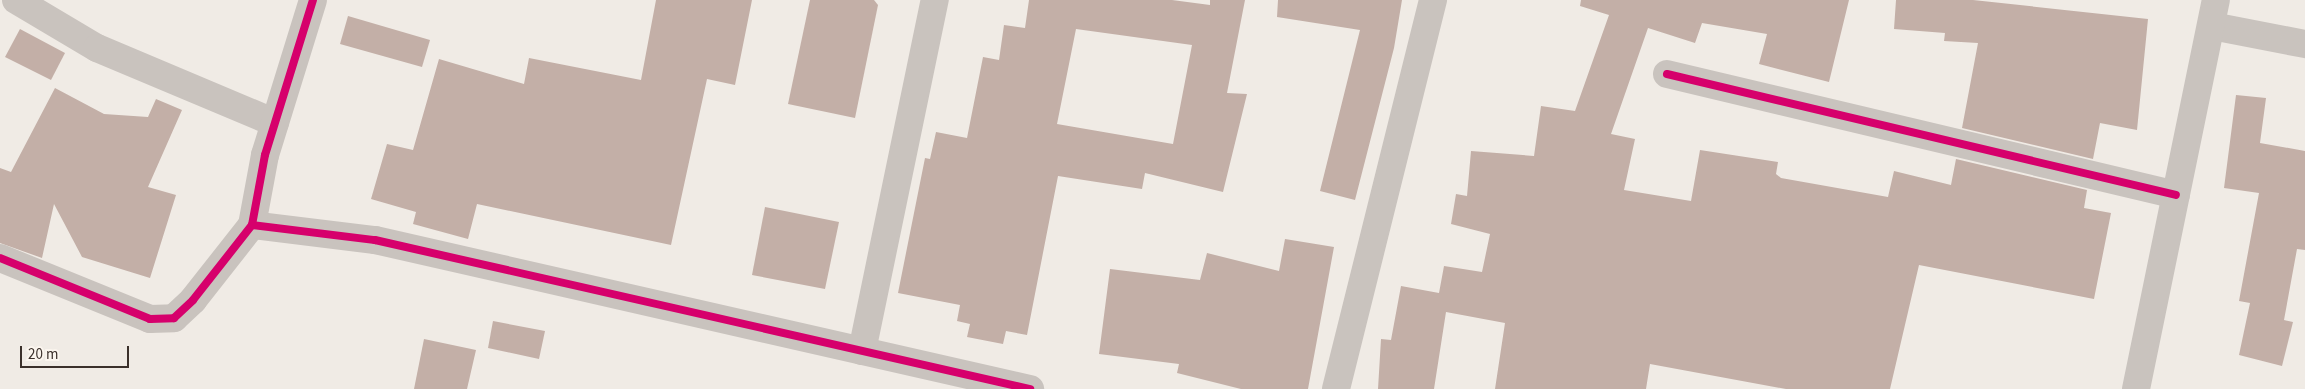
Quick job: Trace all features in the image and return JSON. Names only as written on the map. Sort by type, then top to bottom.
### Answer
[{"type":"street","points":[[16,0],[97,48],[275,123]]},
{"type":"street","points":[[0,258],[150,319],[174,318],[193,300],[252,225],[275,123],[313,0]]},
{"type":"street","points":[[862,351],[935,0]]},
{"type":"street","points":[[1336,389],[1433,0]]},
{"type":"street","points":[[2136,389],[2214,13],[2305,44]]},
{"type":"street","points":[[1666,74],[2176,195]]},
{"type":"street","points":[[252,225],[375,240],[1030,389]]},
{"type":"building","points":[[656,0],[752,0],[735,85],[707,79],[671,245],[477,204],[468,239],[413,224],[416,212],[371,199],[387,144],[413,150],[439,59],[524,84],[529,58],[641,80]]},
{"type":"building","points":[[810,0],[874,0],[878,5],[855,118],[788,104]]},
{"type":"building","points":[[1029,0],[1172,0],[1210,5],[1210,0],[1245,0],[1227,93],[1247,94],[1223,192],[1145,173],[1142,189],[1058,176],[1027,335],[1006,331],[1003,344],[967,337],[970,324],[957,321],[960,305],[898,293],[925,158],[930,159],[936,132],[967,138],[983,57],[999,60],[1004,25],[1025,28]],"holes":[[[1076,29],[1192,45],[1173,144],[1057,124]]]},
{"type":"building","points":[[1278,0],[1402,0],[1394,48],[1355,200],[1320,191],[1360,30],[1277,17]]},
{"type":"building","points":[[1581,0],[1849,0],[1829,82],[1759,64],[1767,34],[1702,23],[1695,43],[1648,28],[1611,134],[1635,139],[1624,190],[1691,201],[1700,150],[1778,162],[1776,174],[1781,178],[1888,197],[1894,171],[1951,185],[1956,159],[2087,190],[2084,208],[2111,213],[2094,299],[1919,265],[1890,389],[1786,389],[1650,364],[1646,389],[1495,389],[1505,323],[1446,312],[1434,389],[1378,389],[1381,339],[1391,340],[1401,286],[1439,293],[1444,266],[1482,272],[1490,234],[1451,224],[1456,194],[1467,196],[1471,151],[1534,156],[1541,106],[1575,111],[1609,15],[1580,6]]},
{"type":"building","points":[[1896,0],[1973,0],[2148,19],[2137,130],[2100,123],[2093,159],[1962,128],[1978,43],[1944,41],[1945,33],[1894,29]]},
{"type":"building","points":[[348,16],[430,40],[422,67],[340,44]]},
{"type":"building","points":[[20,29],[65,53],[51,80],[5,57]]},
{"type":"building","points":[[55,88],[104,114],[148,117],[156,99],[182,110],[148,187],[176,195],[150,278],[82,257],[54,204],[42,258],[0,243],[0,168],[11,172]]},
{"type":"building","points":[[2236,95],[2266,98],[2260,143],[2305,151],[2305,250],[2297,249],[2284,320],[2293,322],[2282,366],[2239,355],[2250,303],[2239,301],[2259,193],[2224,188]]},
{"type":"building","points":[[765,207],[839,222],[825,289],[752,275]]},
{"type":"building","points":[[1285,239],[1334,247],[1308,389],[1241,389],[1177,373],[1179,364],[1099,354],[1110,269],[1200,280],[1207,253],[1279,271]]},
{"type":"building","points":[[493,321],[545,331],[539,359],[488,348]]},
{"type":"building","points":[[424,339],[476,350],[467,389],[414,389]]},
{"type":"cycle path","points":[[0,258],[150,319],[174,318],[193,300],[252,225],[265,155],[313,0]]},
{"type":"cycle path","points":[[1667,74],[2176,195]]},
{"type":"cycle path","points":[[252,225],[375,240],[1030,389]]}]
